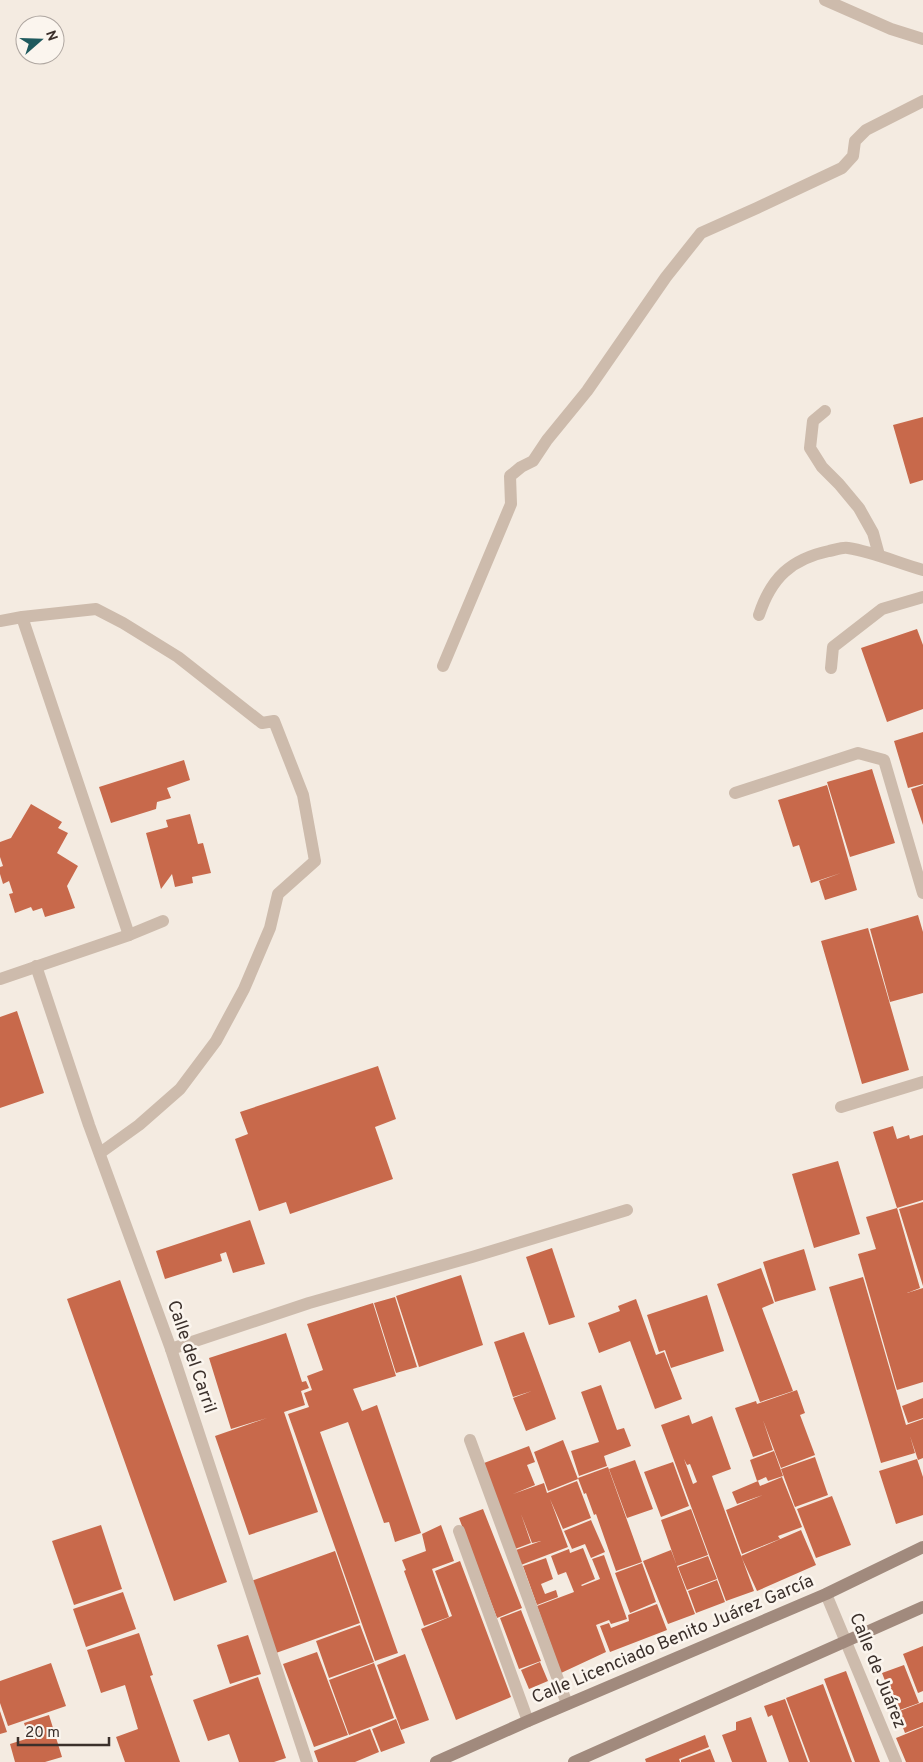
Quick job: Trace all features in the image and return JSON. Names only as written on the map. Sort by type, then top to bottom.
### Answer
[{"type":"street","points":[[825,0],[891,29],[923,38]]},
{"type":"street","points":[[443,666],[511,504],[510,476],[521,467],[533,461],[547,440],[587,391],[666,277],[701,233],[842,168],[853,156],[855,141],[866,130],[923,101]]},
{"type":"street","points":[[825,411],[813,421],[810,448],[822,467],[859,508],[873,533],[879,555]]},
{"type":"street","points":[[759,615],[765,598],[785,570],[813,554],[846,548],[879,555],[923,570]]},
{"type":"street","points":[[831,668],[833,647],[882,609],[923,597]]},
{"type":"street","points":[[0,621],[96,609],[123,623],[178,657],[262,723],[274,721],[303,795],[315,861],[278,894],[270,928],[244,989],[211,1048],[180,1089],[139,1125],[100,1153]]},
{"type":"street","points":[[22,617],[129,935]]},
{"type":"street","points":[[735,793],[858,753],[884,760],[923,893]]},
{"type":"street","points":[[0,979],[129,935],[163,921]]},
{"type":"street","name":"Calle del Carril","points":[[36,966],[89,1125],[171,1349],[307,1762]]},
{"type":"street","points":[[841,1107],[923,1082]]},
{"type":"street","points":[[171,1349],[309,1303],[472,1257],[627,1210]]},
{"type":"street","points":[[470,1440],[566,1704]]},
{"type":"street","points":[[459,1531],[528,1721]]},
{"type":"street","name":"Calle Licenciado Benito Juárez García","points":[[436,1762],[566,1704],[826,1594],[923,1548]]},
{"type":"street","name":"Calle de Juárez","points":[[826,1594],[896,1762]]},
{"type":"street","points":[[574,1762],[923,1607]]},
{"type":"building","points":[[923,417],[923,480],[910,484],[893,425]]},
{"type":"building","points":[[917,629],[923,645],[923,709],[887,722],[861,648]]},
{"type":"building","points":[[923,732],[923,784],[908,788],[894,741]]},
{"type":"building","points":[[184,760],[190,780],[167,788],[171,798],[157,802],[156,809],[111,823],[99,787]]},
{"type":"building","points":[[872,769],[895,843],[850,857],[827,782]]},
{"type":"building","points":[[827,785],[857,890],[825,900],[819,881],[841,873],[811,883],[799,845],[793,847],[778,800]]},
{"type":"building","points":[[923,785],[923,825],[911,789]]},
{"type":"building","points":[[31,804],[62,822],[58,828],[68,833],[57,853],[78,866],[67,886],[75,908],[45,917],[42,908],[33,911],[31,907],[15,913],[9,894],[13,893],[9,881],[3,884],[0,874],[0,867],[3,866],[0,857],[0,842],[11,838]]},
{"type":"building","points":[[190,814],[198,844],[203,843],[211,873],[192,877],[193,883],[175,887],[172,874],[161,889],[146,833],[168,827],[166,820]]},
{"type":"building","points":[[918,915],[923,932],[923,993],[890,1002],[870,929]]},
{"type":"building","points":[[868,928],[909,1070],[862,1084],[821,941]]},
{"type":"building","points":[[17,1011],[44,1093],[0,1108],[0,1017]]},
{"type":"building","points":[[378,1066],[396,1119],[375,1127],[393,1179],[290,1214],[286,1202],[259,1211],[235,1139],[248,1134],[240,1112]]},
{"type":"building","points":[[893,1126],[897,1139],[909,1135],[910,1139],[923,1135],[923,1200],[897,1208],[873,1132]]},
{"type":"building","points":[[838,1161],[860,1234],[814,1248],[792,1174]]},
{"type":"building","points":[[923,1202],[923,1286],[899,1209]]},
{"type":"building","points":[[897,1208],[920,1288],[907,1293],[923,1288],[923,1382],[897,1390],[858,1254],[876,1249],[866,1217]]},
{"type":"building","points":[[250,1220],[265,1264],[233,1273],[226,1252],[220,1254],[222,1261],[165,1279],[156,1251]]},
{"type":"building","points":[[552,1248],[575,1317],[549,1325],[526,1257]]},
{"type":"building","points":[[804,1249],[816,1290],[775,1302],[763,1262]]},
{"type":"building","points":[[761,1268],[774,1303],[762,1308],[793,1391],[760,1402],[717,1284]]},
{"type":"building","points":[[461,1275],[483,1345],[419,1367],[396,1296]]},
{"type":"building","points":[[863,1277],[906,1425],[923,1419],[923,1458],[918,1460],[910,1436],[915,1453],[881,1463],[829,1287]]},
{"type":"building","points":[[120,1280],[227,1582],[174,1601],[67,1299]]},
{"type":"building","points":[[707,1295],[724,1351],[671,1368],[665,1350],[659,1352],[647,1315]]},
{"type":"building","points":[[395,1297],[417,1367],[396,1373],[374,1303]]},
{"type":"building","points":[[636,1299],[656,1355],[664,1352],[682,1399],[655,1409],[630,1341],[599,1353],[588,1323],[620,1311],[618,1306]]},
{"type":"building","points":[[373,1303],[396,1376],[353,1389],[362,1411],[377,1405],[421,1533],[395,1542],[389,1522],[384,1523],[348,1422],[320,1432],[398,1653],[375,1661],[288,1414],[309,1407],[304,1393],[312,1390],[307,1376],[323,1370],[307,1324]]},
{"type":"building","points":[[524,1332],[556,1419],[526,1431],[513,1398],[532,1391],[513,1397],[494,1342]]},
{"type":"building","points":[[286,1333],[302,1382],[306,1381],[309,1388],[301,1391],[305,1405],[284,1412],[318,1512],[249,1535],[215,1436],[267,1418],[231,1429],[209,1358]]},
{"type":"building","points":[[601,1385],[617,1430],[624,1428],[631,1446],[604,1456],[607,1466],[579,1476],[571,1451],[599,1442],[581,1392]]},
{"type":"building","points":[[797,1390],[805,1413],[800,1415],[815,1455],[781,1468],[763,1420],[773,1450],[753,1457],[735,1408],[756,1401],[757,1404]]},
{"type":"building","points":[[923,1398],[923,1418],[908,1423],[902,1406]]},
{"type":"building","points":[[689,1415],[692,1424],[712,1416],[731,1469],[712,1476],[754,1591],[726,1601],[661,1425]],"holes":[[[684,1459],[687,1465],[690,1464],[697,1482],[693,1484]]]},
{"type":"building","points":[[563,1440],[578,1479],[548,1491],[534,1452]]},
{"type":"building","points":[[529,1446],[535,1462],[527,1465],[535,1485],[513,1494],[544,1483],[547,1493],[577,1481],[591,1518],[563,1529],[550,1499],[568,1547],[521,1565],[516,1550],[541,1541],[532,1543],[521,1514],[531,1543],[515,1549],[484,1463]]},
{"type":"building","points":[[774,1451],[783,1476],[768,1481],[766,1477],[757,1481],[750,1460]]},
{"type":"building","points":[[815,1457],[828,1495],[795,1507],[781,1469]]},
{"type":"building","points":[[917,1459],[923,1477],[923,1515],[896,1524],[879,1471]]},
{"type":"building","points":[[635,1460],[653,1509],[627,1518],[609,1469]]},
{"type":"building","points":[[673,1462],[689,1506],[661,1517],[644,1472]]},
{"type":"building","points":[[608,1467],[642,1562],[616,1571],[596,1514],[594,1515],[578,1478]]},
{"type":"building","points":[[782,1477],[802,1527],[778,1536],[780,1539],[742,1554],[726,1510],[763,1495],[737,1504],[732,1492],[758,1481],[760,1486]]},
{"type":"building","points":[[832,1496],[851,1545],[816,1558],[797,1509]]},
{"type":"building","points":[[483,1509],[522,1608],[497,1618],[459,1518]]},
{"type":"building","points":[[691,1509],[708,1555],[677,1566],[661,1520]]},
{"type":"building","points":[[591,1520],[605,1552],[591,1558],[585,1544],[572,1549],[564,1531]]},
{"type":"building","points":[[101,1525],[122,1589],[74,1605],[52,1541]]},
{"type":"building","points":[[441,1525],[454,1561],[432,1569],[449,1617],[424,1626],[404,1571],[406,1570],[402,1560],[426,1551],[422,1534]]},
{"type":"building","points":[[801,1530],[816,1565],[757,1591],[741,1556]]},
{"type":"building","points":[[583,1548],[595,1579],[581,1585],[600,1579],[592,1559],[604,1555],[627,1619],[611,1624],[609,1620],[596,1625],[606,1652],[561,1673],[537,1606],[574,1592],[566,1572],[558,1575],[551,1556],[569,1549],[570,1553]]},
{"type":"building","points":[[671,1550],[695,1614],[668,1624],[643,1561]]},
{"type":"building","points":[[335,1551],[360,1623],[276,1653],[251,1581]]},
{"type":"building","points":[[708,1556],[717,1579],[687,1590],[678,1567]]},
{"type":"building","points":[[546,1558],[553,1579],[541,1584],[545,1594],[556,1590],[558,1597],[537,1605],[523,1566]]},
{"type":"building","points":[[460,1561],[511,1697],[456,1720],[421,1629],[452,1616],[435,1571]]},
{"type":"building","points":[[642,1563],[656,1602],[630,1613],[615,1573]]},
{"type":"building","points":[[717,1580],[725,1602],[696,1613],[688,1591]]},
{"type":"building","points":[[123,1592],[136,1629],[86,1647],[73,1609]]},
{"type":"building","points":[[657,1604],[667,1630],[610,1652],[600,1626],[609,1623],[611,1628],[629,1621],[628,1615]]},
{"type":"building","points":[[521,1610],[541,1661],[519,1669],[500,1618]]},
{"type":"building","points":[[360,1625],[374,1662],[329,1678],[316,1641]]},
{"type":"building","points":[[139,1633],[153,1675],[150,1676],[180,1762],[125,1762],[116,1737],[138,1729],[125,1685],[101,1693],[87,1650]]},
{"type":"building","points":[[248,1635],[261,1674],[230,1684],[217,1645]]},
{"type":"building","points":[[923,1646],[923,1691],[918,1693],[903,1654]]},
{"type":"building","points":[[317,1652],[348,1735],[314,1747],[283,1664]]},
{"type":"building","points":[[405,1654],[429,1720],[401,1730],[377,1665]]},
{"type":"building","points":[[540,1662],[548,1681],[529,1689],[521,1670]]},
{"type":"building","points":[[51,1663],[66,1706],[8,1726],[0,1703],[0,1681]]},
{"type":"building","points":[[374,1663],[394,1718],[349,1735],[329,1680]]},
{"type":"building","points":[[904,1665],[919,1703],[897,1711],[882,1673]]},
{"type":"building","points":[[846,1671],[880,1762],[855,1762],[824,1679]]},
{"type":"building","points":[[258,1677],[286,1758],[274,1762],[239,1762],[229,1734],[208,1741],[193,1700]]},
{"type":"building","points":[[823,1684],[852,1762],[810,1762],[786,1698]]},
{"type":"building","points":[[785,1699],[808,1762],[789,1762],[772,1715],[768,1717],[764,1706]]},
{"type":"building","points":[[923,1702],[923,1726],[905,1733],[897,1712]]},
{"type":"building","points":[[0,1711],[7,1732],[0,1734]]},
{"type":"building","points":[[49,1715],[62,1757],[45,1762],[15,1762],[10,1744],[29,1738],[24,1723]]},
{"type":"building","points":[[751,1717],[767,1762],[732,1762],[722,1735],[736,1730],[736,1722]]},
{"type":"building","points":[[396,1719],[405,1743],[381,1752],[372,1729]]},
{"type":"building","points":[[923,1727],[923,1762],[906,1762],[896,1738]]},
{"type":"building","points":[[370,1729],[379,1752],[355,1762],[318,1762],[314,1751]]},
{"type":"building","points":[[705,1735],[709,1747],[679,1759],[680,1762],[646,1762],[645,1759]]},
{"type":"building","points":[[710,1749],[715,1762],[681,1762],[681,1760]]}]
